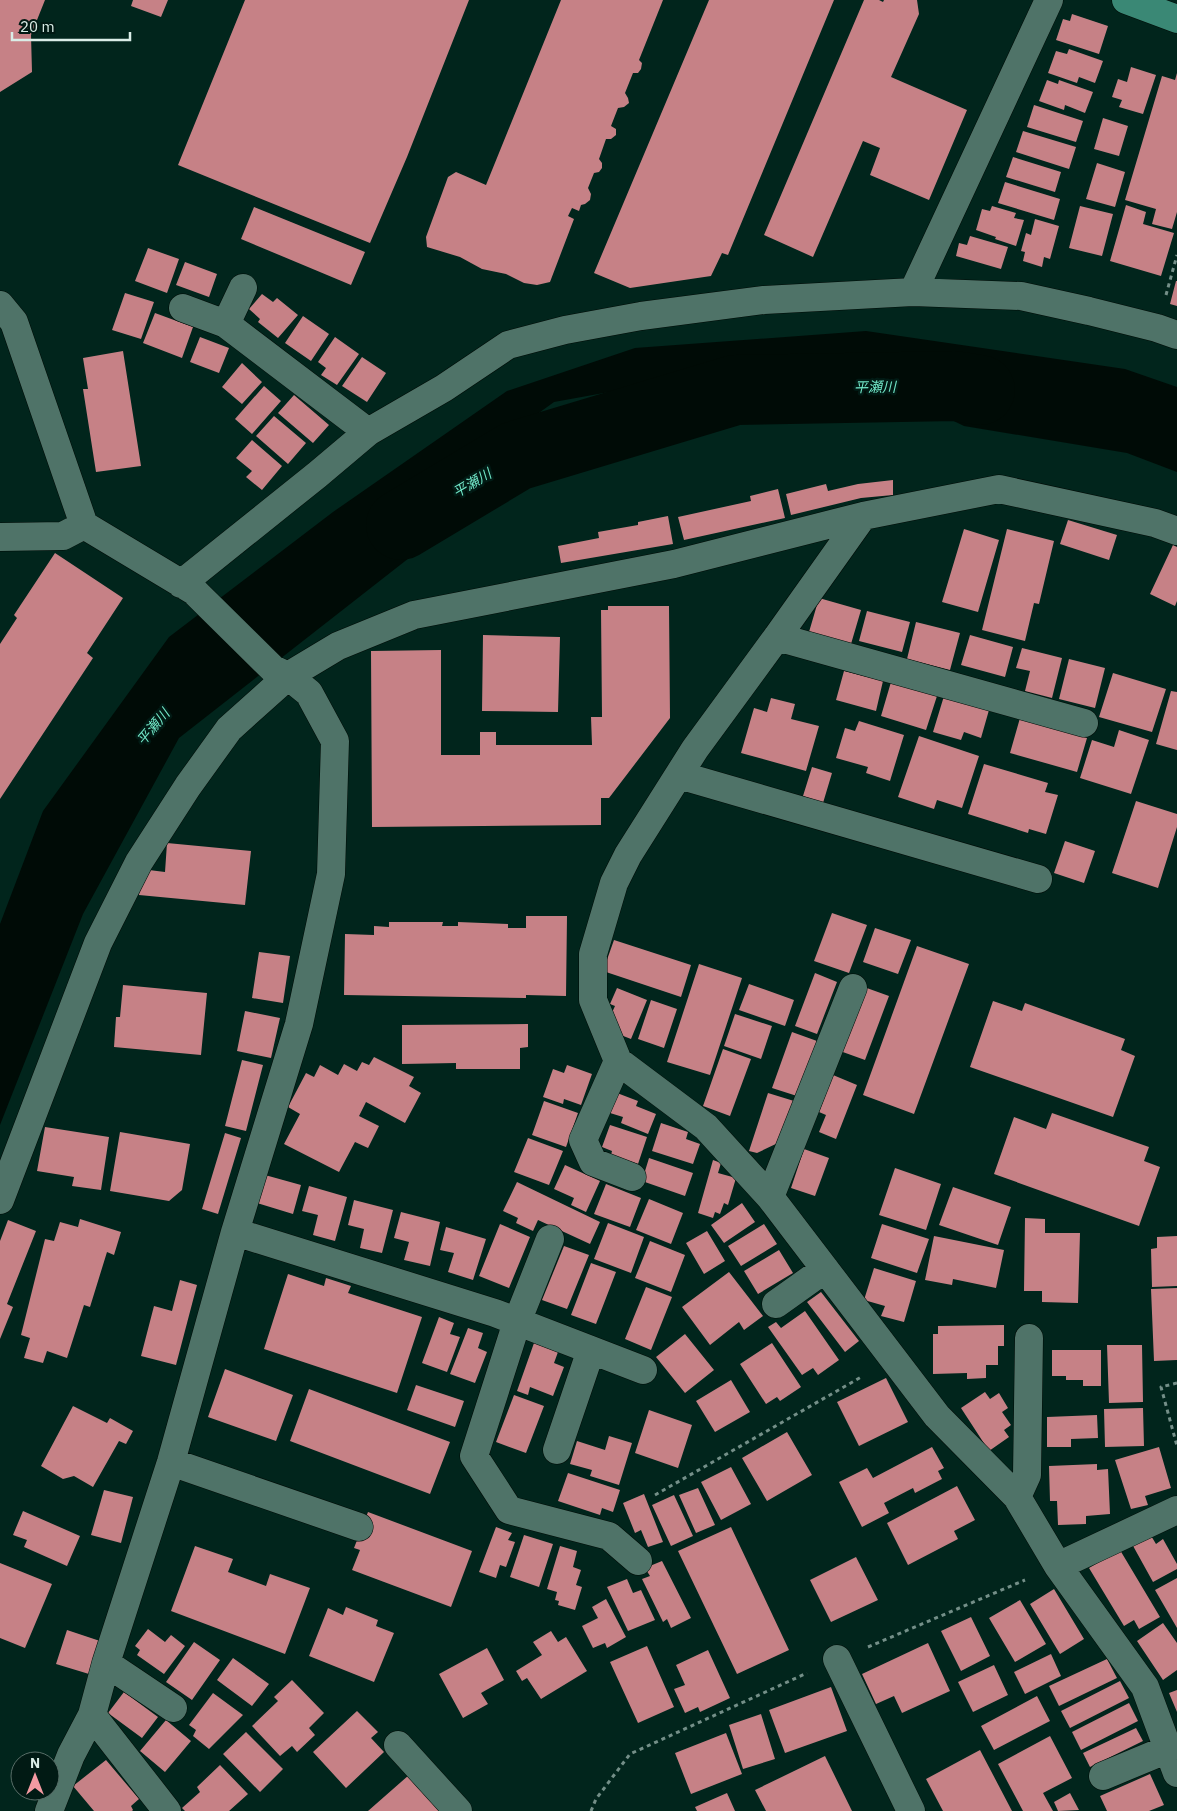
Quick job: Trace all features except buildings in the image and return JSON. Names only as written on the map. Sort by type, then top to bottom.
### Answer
[{"type":"main road","points":[[1126,0],[1177,19]]},
{"type":"street","points":[[913,292],[1049,0]]},
{"type":"street","points":[[226,324],[243,288]]},
{"type":"street","points":[[188,588],[368,432],[444,388],[508,345],[565,330],[641,316],[764,300],[913,292],[1021,296],[1167,331]]},
{"type":"street","points":[[0,305],[14,322],[84,526],[188,588],[281,672],[309,693],[335,741],[332,874],[298,1024],[235,1232],[170,1462],[106,1663],[92,1715],[71,1755],[49,1811]]},
{"type":"street","points":[[183,308],[226,324],[368,432]]},
{"type":"street","points":[[0,1200],[98,943],[139,862],[188,786],[229,729],[281,672],[414,615],[674,564],[863,516],[999,489],[1155,523],[1177,531]]},
{"type":"street","points":[[863,516],[695,749],[628,855],[614,883],[593,954],[593,1000],[618,1061],[706,1127],[770,1197],[937,1416],[1017,1498],[1058,1566],[1145,1687],[1172,1761],[1103,1776]]},
{"type":"street","points":[[0,537],[63,536],[84,526]]},
{"type":"street","points":[[777,637],[1084,723]]},
{"type":"street","points":[[679,775],[1038,879]]},
{"type":"street","points":[[770,1197],[853,988]]},
{"type":"street","points":[[618,1061],[583,1140],[593,1162],[632,1177]]},
{"type":"street","points":[[235,1232],[495,1313],[643,1370]]},
{"type":"street","points":[[550,1239],[518,1322],[474,1456],[509,1510],[609,1536],[638,1561]]},
{"type":"street","points":[[776,1304],[824,1269]]},
{"type":"street","points":[[1017,1498],[1027,1475],[1028,1338]]},
{"type":"street","points":[[557,1450],[591,1350]]},
{"type":"street","points":[[170,1462],[359,1527]]},
{"type":"street","points":[[1058,1566],[1174,1517]]},
{"type":"street","points":[[837,1660],[911,1811]]},
{"type":"street","points":[[106,1663],[173,1708]]},
{"type":"street","points":[[92,1715],[167,1811]]},
{"type":"street","points":[[398,1745],[458,1811]]},
{"type":"path","points":[[1167,331],[1177,255]]},
{"type":"path","points":[[654,1495],[893,1360]]},
{"type":"path","points":[[1177,1383],[1161,1388],[1177,1446]]},
{"type":"water","points":[[866,331],[1125,369],[1177,387],[1177,472],[1127,453],[964,426],[855,373],[670,381],[554,402],[503,439],[464,515],[179,738],[83,914],[0,1125],[0,924],[43,811],[169,637],[333,512],[507,391],[635,348]]},
{"type":"waterway","name":"平瀬川","points":[[401,525],[516,456],[735,390],[955,386],[980,390]]}]
